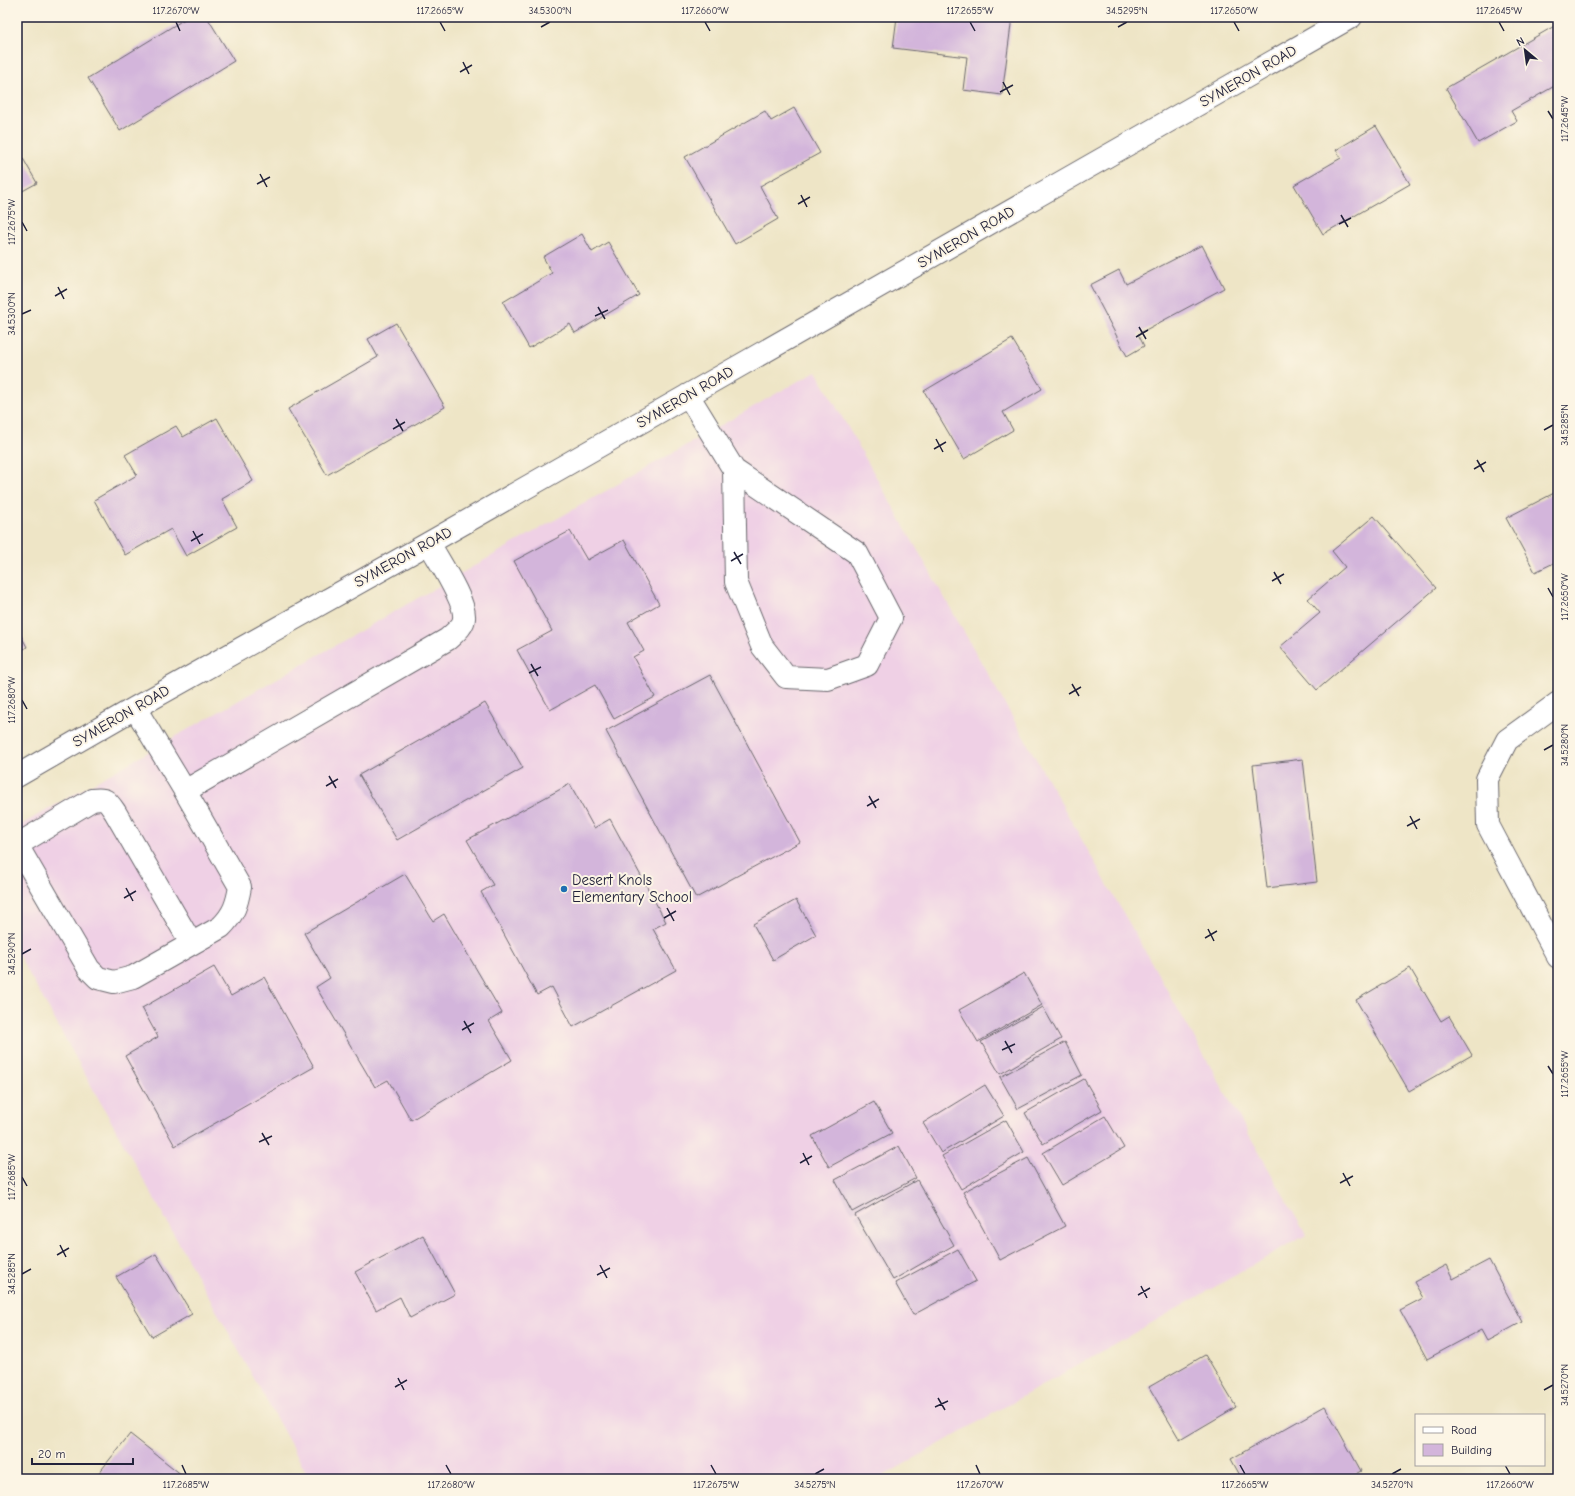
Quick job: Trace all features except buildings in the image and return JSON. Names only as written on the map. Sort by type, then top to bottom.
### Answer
[{"type":"street","name":"SYMERON ROAD","points":[[17,776],[429,543],[1351,17]]},
{"type":"street","points":[[688,395],[734,470],[857,553],[891,618],[867,665],[828,679],[786,677],[762,646],[736,582],[734,470]]},
{"type":"street","points":[[185,791],[448,639],[458,629],[464,619],[463,604],[429,543]]},
{"type":"street","points":[[1558,704],[1507,740],[1487,779],[1488,825],[1558,957]]},
{"type":"street","points":[[135,708],[240,887],[238,902],[230,918],[221,927],[133,977],[114,982],[98,978],[89,969],[17,845],[92,800],[103,799],[109,802],[191,943]]},
{"type":"shaded area","name":"Desert Knols Elementary School","points":[[816,371],[1306,1235],[878,1479],[310,1479],[17,952],[17,827]]},
{"type":"place","name":"Desert Knols Elementary School","points":[[564,889]]}]
